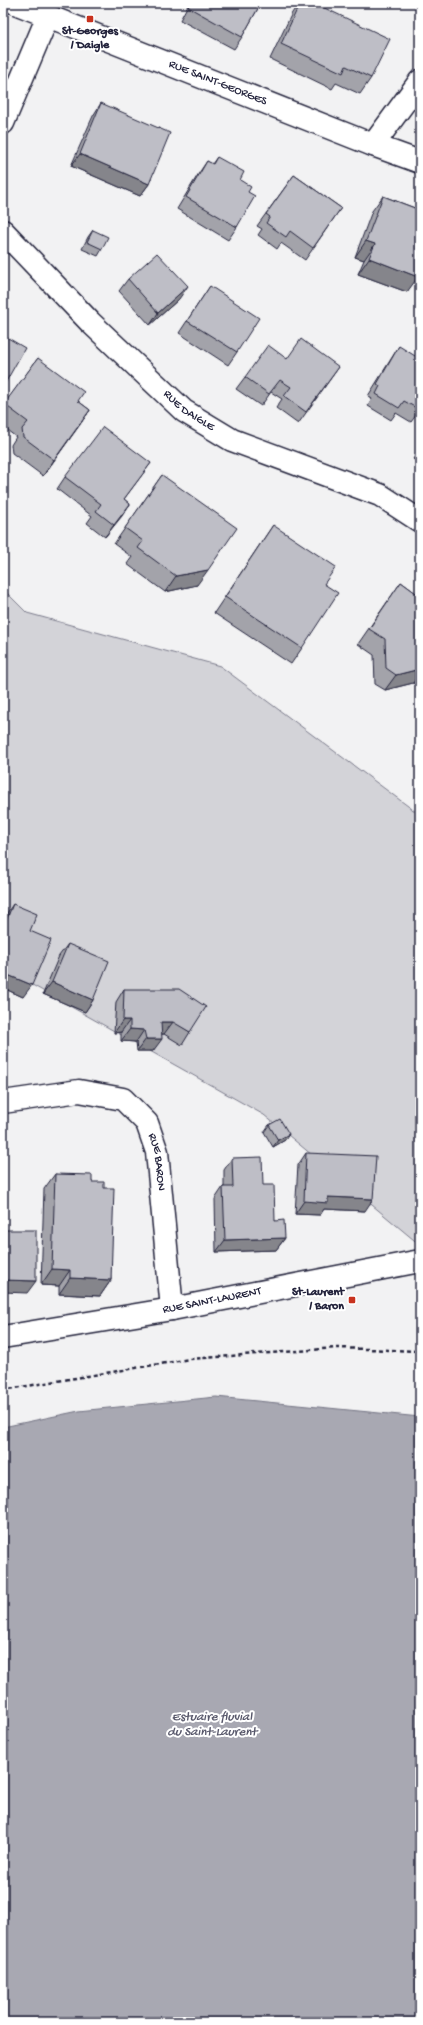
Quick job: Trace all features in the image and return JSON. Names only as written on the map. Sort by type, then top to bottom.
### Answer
[{"type":"street","name":"RUE SAINT-GEORGES","points":[[15,3],[373,145],[420,162]]},
{"type":"street","points":[[3,123],[48,16]]},
{"type":"street","points":[[373,145],[420,81]]},
{"type":"street","name":"RUE DAIGLE","points":[[3,231],[90,322],[184,411],[232,440],[380,495],[420,521]]},
{"type":"street","name":"RUE BARON","points":[[3,1102],[79,1091],[123,1099],[147,1123],[157,1152],[172,1309]]},
{"type":"street","name":"RUE SAINT-LAURENT","points":[[3,1338],[172,1309],[420,1261]]},
{"type":"path","points":[[3,1390],[190,1359],[337,1348],[420,1351]]},
{"type":"shaded area","points":[[3,589],[27,613],[220,666],[420,815],[420,1245],[264,1115],[18,977],[3,977]]},
{"type":"water","name":"Estuaire fluvial du Saint-Laurent","points":[[216,1397],[420,1417],[420,2022],[3,2022],[3,1427],[79,1411]]},
{"type":"building","points":[[191,3],[261,3],[242,37],[188,7]]},
{"type":"building","points":[[300,3],[314,3],[390,39],[371,78],[346,66],[343,73],[281,44]]},
{"type":"building","points":[[101,103],[170,133],[149,184],[80,154]]},
{"type":"building","points":[[217,157],[244,172],[240,180],[251,187],[248,192],[255,196],[237,227],[186,197],[207,161],[213,164]]},
{"type":"building","points":[[294,175],[341,208],[313,248],[290,231],[286,237],[266,223],[270,217],[266,214]]},
{"type":"building","points":[[383,196],[420,210],[420,270],[418,277],[369,258],[375,244],[366,241]]},
{"type":"building","points":[[93,230],[108,237],[102,249],[87,242]]},
{"type":"building","points":[[157,253],[188,286],[158,313],[128,279]]},
{"type":"building","points":[[210,286],[259,318],[237,352],[187,321]]},
{"type":"building","points":[[3,335],[25,348],[3,387]]},
{"type":"building","points":[[301,339],[339,367],[306,412],[284,396],[291,387],[280,380],[269,394],[245,377],[268,345],[287,359]]},
{"type":"building","points":[[399,346],[420,359],[420,410],[404,401],[399,408],[376,394],[380,386],[377,384]]},
{"type":"building","points":[[38,358],[84,392],[78,401],[90,410],[54,460],[23,437],[22,429],[28,422],[4,404]]},
{"type":"building","points":[[103,427],[151,463],[124,499],[130,504],[114,525],[96,511],[101,504],[65,477]]},
{"type":"building","points":[[162,475],[237,528],[208,570],[176,576],[138,548],[143,541],[125,528]]},
{"type":"building","points":[[273,525],[336,567],[324,584],[338,593],[302,648],[225,597]]},
{"type":"building","points":[[401,582],[420,596],[420,669],[396,675],[386,668],[385,639],[369,629]]},
{"type":"building","points":[[13,904],[37,914],[30,931],[51,940],[32,985],[3,973],[3,923],[4,920],[6,921]]},
{"type":"building","points":[[68,944],[109,961],[93,1000],[52,982]]},
{"type":"building","points":[[124,989],[179,989],[206,1007],[190,1032],[173,1022],[161,1022],[162,1039],[146,1039],[144,1030],[130,1029],[130,1020],[123,1020]]},
{"type":"building","points":[[280,1119],[289,1134],[278,1140],[269,1125]]},
{"type":"building","points":[[306,1153],[376,1156],[373,1199],[328,1197],[328,1203],[304,1201]]},
{"type":"building","points":[[262,1157],[263,1185],[274,1185],[275,1221],[284,1220],[285,1238],[225,1240],[223,1187],[233,1187],[232,1158]]},
{"type":"building","points":[[55,1174],[92,1175],[92,1182],[104,1182],[104,1188],[114,1188],[111,1280],[70,1278],[70,1270],[52,1269]]},
{"type":"building","points":[[3,1230],[36,1230],[36,1281],[3,1280]]},
{"type":"place","name":"St-Georges / Daigle","points":[[90,19]]},
{"type":"place","name":"St-Laurent / Baron","points":[[352,1300]]}]
